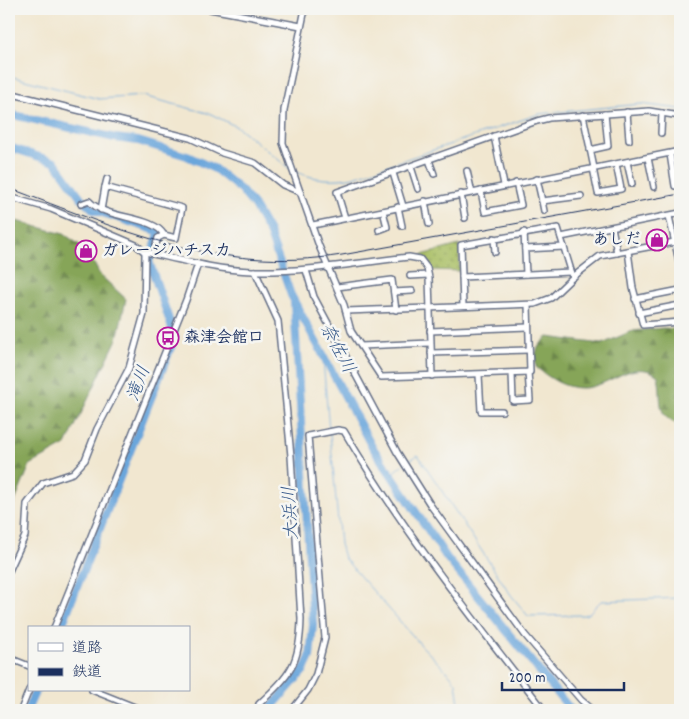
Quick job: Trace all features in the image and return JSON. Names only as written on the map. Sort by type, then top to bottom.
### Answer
[{"type":"street","points":[[210,9],[301,26]]},
{"type":"street","points":[[305,9],[284,110],[283,143],[346,311],[351,331],[381,377],[528,372]]},
{"type":"street","points":[[9,94],[190,138],[222,153],[255,163],[283,185],[299,189]]},
{"type":"street","points":[[628,112],[629,140]]},
{"type":"street","points":[[345,218],[337,192],[549,118],[628,112],[662,113],[680,116]]},
{"type":"street","points":[[661,133],[662,113]]},
{"type":"street","points":[[590,150],[608,146],[605,114]]},
{"type":"street","points":[[583,116],[598,194],[620,189],[616,164]]},
{"type":"street","points":[[494,136],[504,185]]},
{"type":"street","points":[[313,224],[680,151]]},
{"type":"street","points":[[670,154],[676,186]]},
{"type":"street","points":[[648,158],[654,186]]},
{"type":"street","points":[[429,160],[434,174]]},
{"type":"street","points":[[627,162],[632,184]]},
{"type":"street","points":[[411,167],[418,189]]},
{"type":"street","points":[[468,171],[472,193]]},
{"type":"street","points":[[393,173],[401,206],[402,226]]},
{"type":"street","points":[[101,210],[107,179]]},
{"type":"street","points":[[537,179],[544,211]]},
{"type":"street","points":[[481,191],[485,212],[521,205],[516,183]]},
{"type":"street","points":[[82,204],[90,201],[101,210],[158,228],[164,235],[176,238],[182,208],[105,187]]},
{"type":"street","points":[[461,194],[465,218]]},
{"type":"street","points":[[542,201],[581,196]]},
{"type":"street","points":[[9,197],[51,209],[136,245],[145,252],[198,264],[255,271],[306,270],[415,257],[424,263],[428,274],[432,376]]},
{"type":"street","points":[[425,201],[429,224]]},
{"type":"street","points":[[379,230],[387,227],[383,211]]},
{"type":"street","points":[[561,237],[680,213]]},
{"type":"street","points":[[669,216],[678,241],[680,266]]},
{"type":"street","points":[[612,227],[617,253]]},
{"type":"street","points":[[463,306],[461,245],[524,232],[558,228],[572,274]]},
{"type":"street","points":[[524,232],[526,274]]},
{"type":"street","points":[[153,254],[158,238],[164,235]]},
{"type":"street","points":[[494,238],[495,252]]},
{"type":"street","points":[[346,311],[528,305],[551,298],[572,274],[600,256],[678,241]]},
{"type":"street","points":[[525,249],[564,247]]},
{"type":"street","points":[[628,251],[635,299],[639,313],[646,326],[680,322]]},
{"type":"street","points":[[9,572],[25,536],[27,504],[43,482],[73,473],[85,460],[97,429],[129,368],[144,314],[145,252]]},
{"type":"street","points":[[55,626],[198,264]]},
{"type":"street","points":[[306,270],[314,297],[397,452],[431,506],[524,635],[581,700],[594,710]]},
{"type":"street","points":[[255,271],[278,321],[291,456],[301,618],[301,639],[296,662],[279,685],[259,704]]},
{"type":"street","points":[[410,276],[428,274]]},
{"type":"street","points":[[462,277],[572,274]]},
{"type":"street","points":[[337,287],[392,280],[396,310]]},
{"type":"street","points":[[635,299],[680,290]]},
{"type":"street","points":[[394,292],[412,291]]},
{"type":"street","points":[[512,373],[513,401],[530,400],[528,305]]},
{"type":"street","points":[[639,313],[680,306]]},
{"type":"street","points":[[430,331],[528,327]]},
{"type":"street","points":[[361,346],[430,343]]},
{"type":"street","points":[[431,353],[529,350]]},
{"type":"street","points":[[478,375],[481,411],[502,411]]},
{"type":"street","points":[[292,710],[308,690],[316,674],[325,638],[308,436],[338,430],[344,431],[371,476],[448,586],[544,710]]},
{"type":"street","points":[[9,658],[28,666]]},
{"type":"street","points":[[21,710],[28,692]]},
{"type":"street","points":[[97,692],[142,710]]},
{"type":"green space","points":[[9,219],[64,234],[87,250],[100,275],[126,299],[117,339],[66,445],[30,465],[9,516]]},
{"type":"green space","points":[[459,245],[460,271],[432,270],[428,261],[422,255]]},
{"type":"green space","points":[[663,328],[680,329],[680,425],[672,422],[663,412],[658,376],[649,371],[630,371],[601,384],[575,388],[557,382],[536,367],[535,358],[537,350],[548,337],[602,344],[632,331]]},
{"type":"waterway","points":[[9,76],[99,99],[143,96],[211,114],[239,128],[290,169]]},
{"type":"waterway","points":[[296,172],[325,179],[354,177],[539,114],[641,104],[680,109]]},
{"type":"waterway","name":"奈佐川","points":[[9,114],[115,138],[138,141],[187,156],[215,169],[241,190],[254,206],[269,232],[291,295],[371,445],[447,558],[571,710]]},
{"type":"waterway","name":"滝川","points":[[9,147],[55,162],[82,199],[94,210],[157,231],[159,234],[149,261],[175,337],[62,626]]},
{"type":"waterway","name":"大浜川","points":[[269,710],[304,670],[310,657],[313,625],[294,303]]},
{"type":"waterway","points":[[323,360],[329,429]]},
{"type":"waterway","points":[[330,433],[340,544],[344,558],[451,676],[456,683],[460,710]]},
{"type":"waterway","points":[[405,463],[418,455],[511,595],[528,616],[585,615],[601,601],[680,598]]},
{"type":"waterway","points":[[391,474],[402,465]]},
{"type":"waterway","name":"滝川","points":[[27,710],[35,692]]},
{"type":"railway","points":[[9,188],[131,233],[171,244],[212,253],[253,258],[296,259],[342,255],[680,194]]},
{"type":"place","name":"あしだ","points":[[657,240]]},
{"type":"place","name":"ガレージハチスカ","points":[[86,251]]},
{"type":"place","name":"森津会館口","points":[[168,338]]}]
